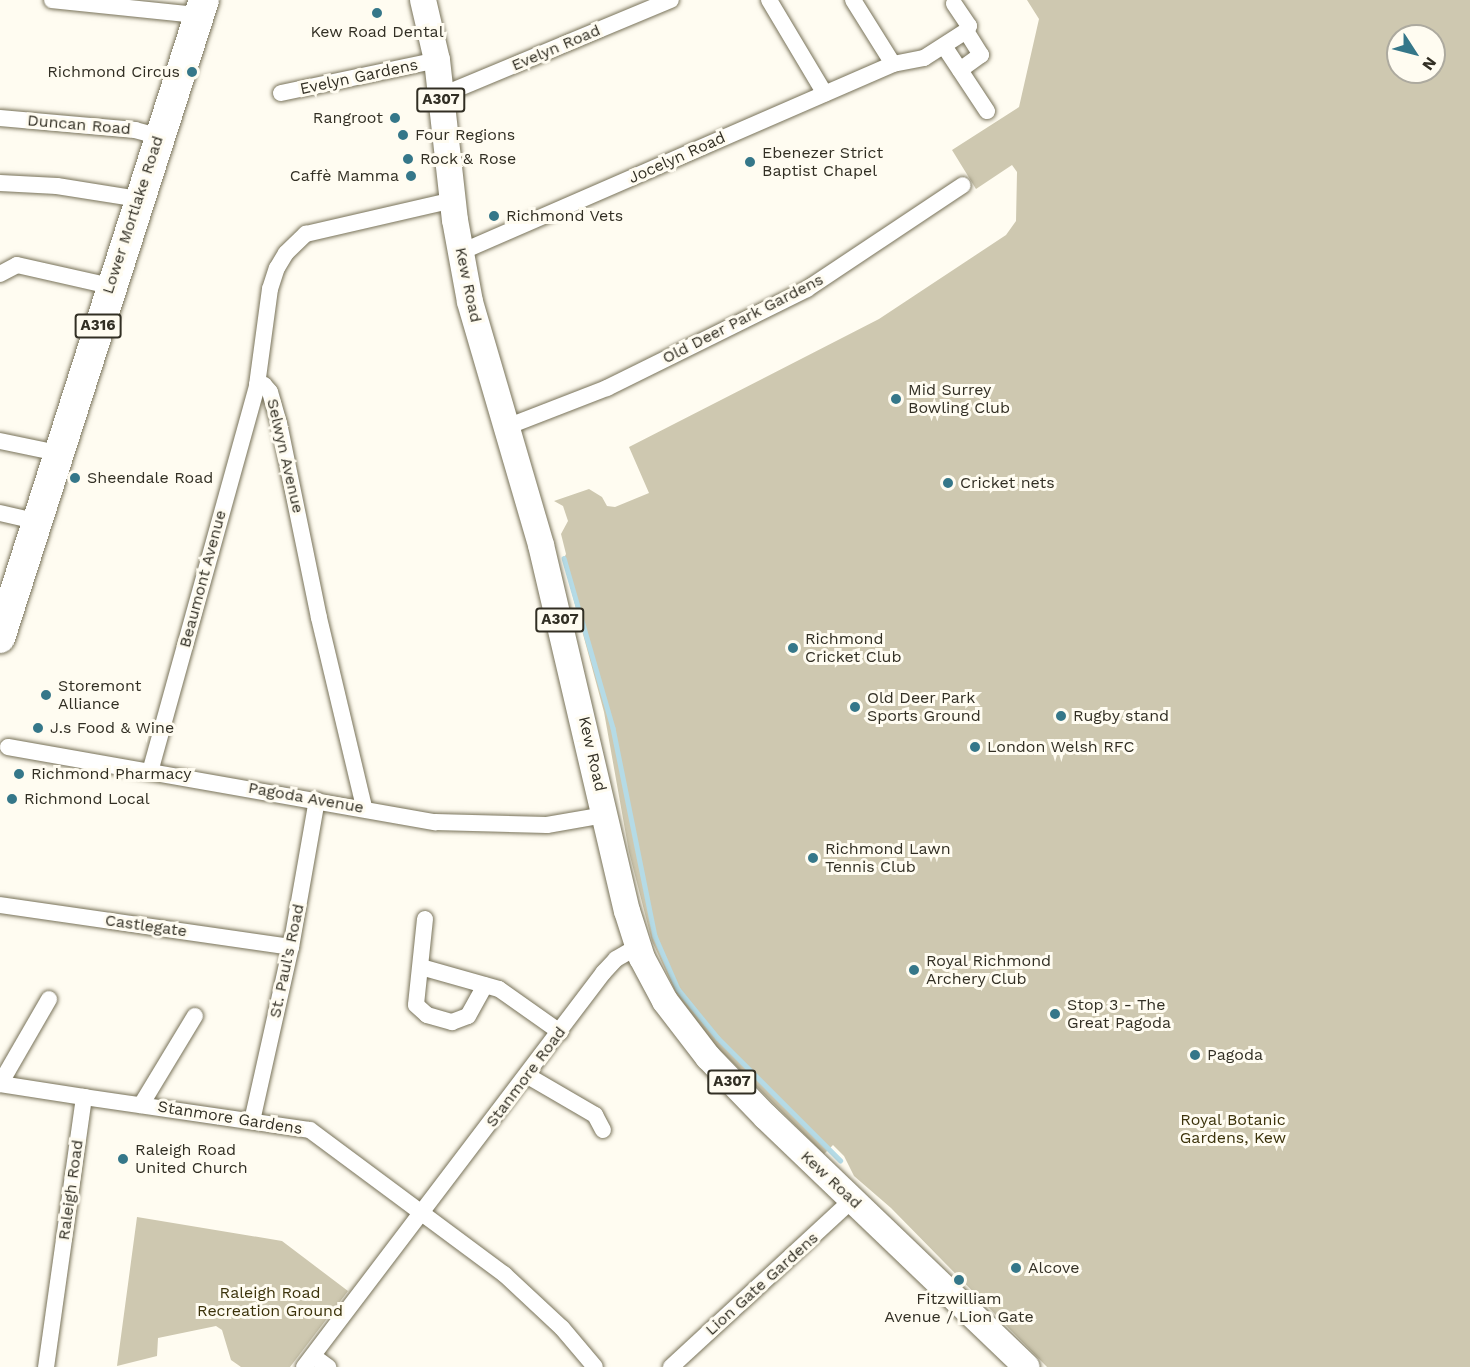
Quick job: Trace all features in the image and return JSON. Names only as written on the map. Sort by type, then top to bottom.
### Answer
[{"type":"highway","name":"Lower Mortlake Road","points":[[1,630],[201,8]]},
{"type":"main road","name":"Kew Road","points":[[423,0],[437,60],[461,252],[486,361],[509,426],[637,947],[665,1001],[708,1057],[852,1200],[1026,1367]]},
{"type":"street","points":[[52,0],[201,8]]},
{"type":"street","name":"Evelyn Road","points":[[440,96],[671,0]]},
{"type":"street","points":[[770,0],[825,94]]},
{"type":"street","points":[[854,0],[893,64]]},
{"type":"street","points":[[954,4],[969,26],[966,31],[981,55],[960,70]]},
{"type":"street","name":"Jocelyn Road","points":[[461,252],[893,64],[924,58],[966,31]]},
{"type":"street","points":[[944,46],[987,111]]},
{"type":"street","name":"Evelyn Gardens","points":[[281,93],[437,60]]},
{"type":"street","name":"Duncan Road","points":[[0,118],[135,130],[158,136]]},
{"type":"street","points":[[0,183],[57,186],[138,199]]},
{"type":"street","name":"Old Deer Park Gardens","points":[[509,426],[607,388],[807,289],[963,184]]},
{"type":"street","name":"Selwyn Avenue","points":[[364,807],[319,618],[279,423],[270,392],[264,385],[257,385],[270,289],[277,268],[295,243],[324,227],[453,201]]},
{"type":"street","points":[[0,274],[17,265],[110,286]]},
{"type":"street","name":"Beaumont Avenue","points":[[150,772],[257,385]]},
{"type":"street","points":[[0,441],[58,453]]},
{"type":"street","points":[[0,513],[36,521]]},
{"type":"street","name":"Pagoda Avenue","points":[[8,747],[364,807],[435,822],[506,826],[585,821],[605,815]]},
{"type":"street","name":"St. Paul’s Road","points":[[252,1121],[291,947],[318,800]]},
{"type":"street","name":"Castlegate","points":[[0,905],[291,947]]},
{"type":"street","points":[[425,919],[419,949],[421,967],[416,1005],[427,1015],[452,1022],[468,1016],[485,985]]},
{"type":"street","name":"Stanmore Road","points":[[309,1361],[611,965],[637,947]]},
{"type":"street","points":[[421,967],[485,985],[514,996],[560,1032]]},
{"type":"street","points":[[49,999],[0,1084],[84,1097]]},
{"type":"street","points":[[141,1105],[195,1016]]},
{"type":"street","points":[[528,1076],[601,1117]]},
{"type":"street","name":"Stanmore Gardens","points":[[84,1097],[310,1130],[421,1214]]},
{"type":"street","name":"Raleigh Road","points":[[46,1367],[84,1097]]},
{"type":"street","name":"Lion Gate Gardens","points":[[671,1367],[852,1200]]},
{"type":"street","points":[[421,1214],[504,1274],[562,1328],[595,1367]]},
{"type":"street","points":[[309,1361],[328,1367]]},
{"type":"green space","name":"Royal Botanic Gardens, Kew","points":[[1027,0],[1470,0],[1470,1367],[1047,1367],[891,1208],[854,1176],[844,1156],[833,1145],[824,1154],[716,1046],[676,993],[652,941],[629,852],[604,712],[563,560],[566,554],[561,534],[568,521],[563,506],[554,501],[589,489],[602,497],[607,506],[615,507],[649,493],[629,447],[879,319],[1006,235],[1016,221],[1017,172],[1012,165],[976,189],[952,150],[1019,107],[1039,19]]},
{"type":"green space","name":"Raleigh Road Recreation Ground","points":[[137,1217],[282,1241],[348,1291],[290,1367],[241,1367],[231,1360],[222,1330],[216,1326],[158,1338],[157,1356],[117,1366]]},
{"type":"waterway","points":[[564,558],[613,728],[655,936],[678,989],[718,1038],[840,1160]]},
{"type":"place","name":"Kew Road Dental","points":[[377,13]]},
{"type":"place","name":"Richmond Circus","points":[[192,72]]},
{"type":"place","name":"Rangroot","points":[[395,118]]},
{"type":"place","name":"Four Regions","points":[[403,135]]},
{"type":"place","name":"Rock & Rose","points":[[408,159]]},
{"type":"place","name":"Ebenezer Strict Baptist Chapel","points":[[750,162]]},
{"type":"place","name":"Caffè Mamma","points":[[411,176]]},
{"type":"place","name":"Richmond Vets","points":[[494,216]]},
{"type":"place","name":"Mid Surrey Bowling Club","points":[[896,399]]},
{"type":"place","name":"Sheendale Road","points":[[75,478]]},
{"type":"place","name":"Cricket nets","points":[[948,483]]},
{"type":"place","name":"Richmond Cricket Club","points":[[793,648]]},
{"type":"place","name":"Storemont Alliance","points":[[46,695]]},
{"type":"place","name":"Old Deer Park Sports Ground","points":[[855,707]]},
{"type":"place","name":"Rugby stand","points":[[1061,716]]},
{"type":"place","name":"J.s Food & Wine","points":[[38,728]]},
{"type":"place","name":"London Welsh RFC","points":[[975,747]]},
{"type":"place","name":"Richmond Pharmacy","points":[[19,774]]},
{"type":"place","name":"Richmond Local","points":[[12,799]]},
{"type":"place","name":"Richmond Lawn Tennis Club","points":[[813,858]]},
{"type":"place","name":"Royal Richmond Archery Club","points":[[914,970]]},
{"type":"place","name":"Stop 3 - The Great Pagoda","points":[[1055,1014]]},
{"type":"place","name":"Pagoda","points":[[1195,1055]]},
{"type":"place","name":"Raleigh Road United Church","points":[[123,1159]]},
{"type":"place","name":"Alcove","points":[[1016,1268]]},
{"type":"place","name":"Fitzwilliam Avenue / Lion Gate","points":[[959,1280]]}]
